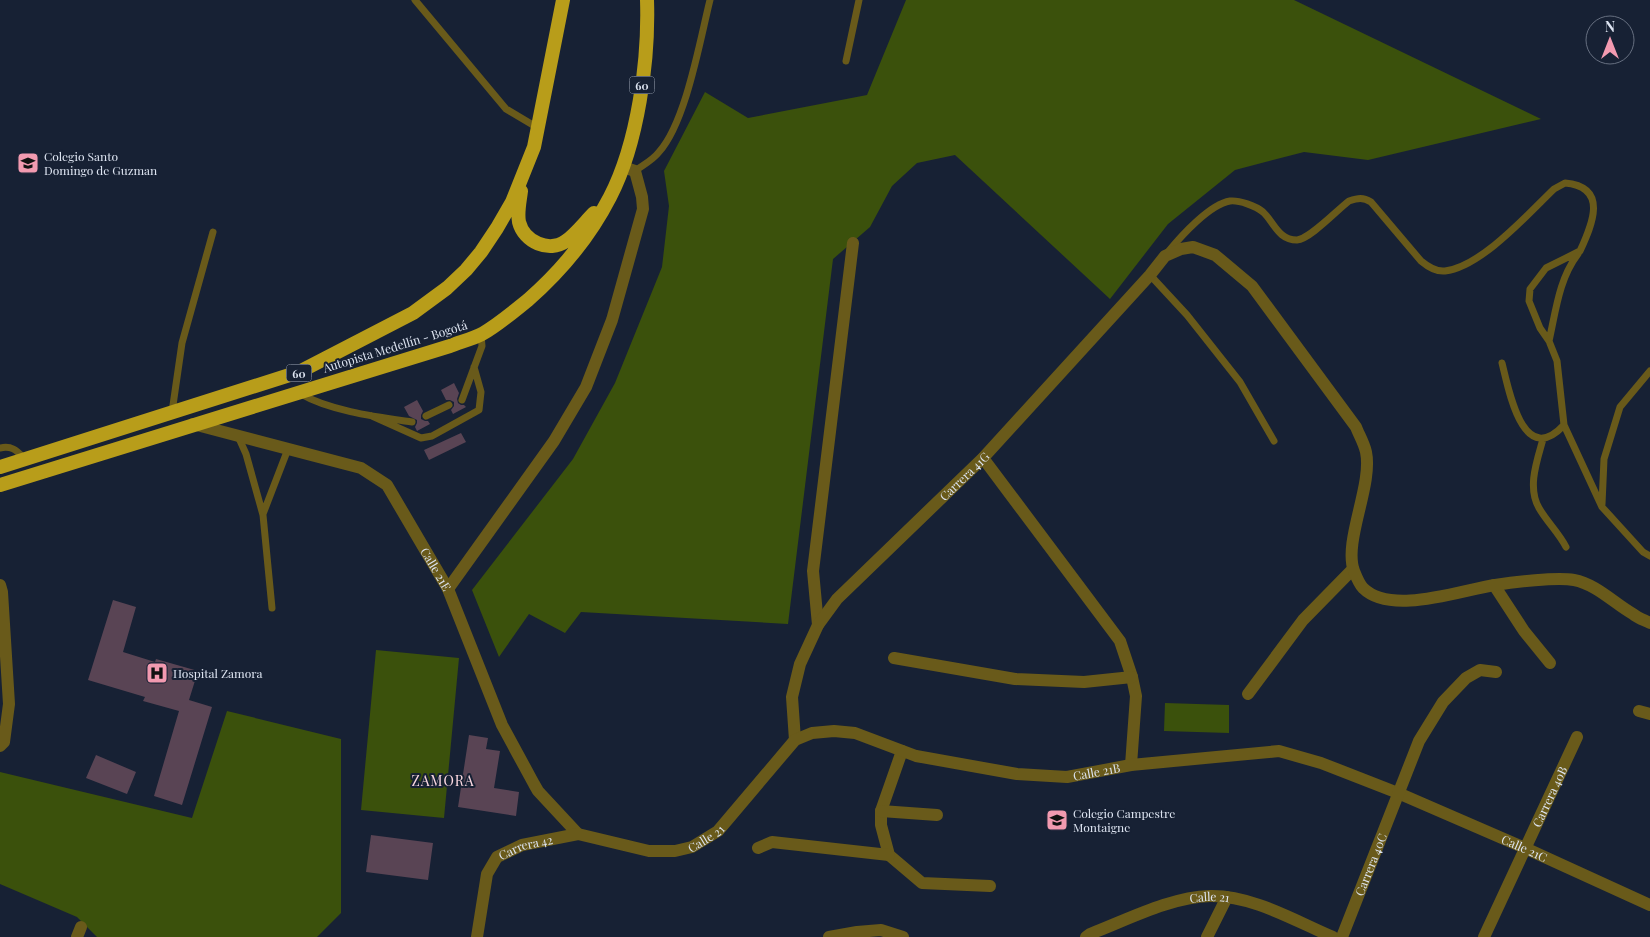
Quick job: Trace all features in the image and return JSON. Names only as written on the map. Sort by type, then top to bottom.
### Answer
[{"type":"highway","name":"Autopista Medellín - Bogotá","points":[[0,467],[299,372],[429,302],[466,270],[481,252],[498,228],[512,202],[534,148],[563,0]]},
{"type":"highway","name":"Autopista Medellín - Bogotá","points":[[0,485],[481,335],[513,313],[542,288],[568,260],[629,169],[632,134],[645,66],[648,32],[647,0]]},
{"type":"highway","points":[[524,170],[518,220],[524,234],[536,243],[544,246],[565,242],[610,196]]},
{"type":"street","points":[[448,589],[554,441],[586,387],[612,320],[643,209],[642,197],[629,169]]},
{"type":"street","points":[[818,625],[813,571],[854,243]]},
{"type":"street","points":[[1165,256],[1181,249],[1193,248],[1215,255],[1252,286],[1356,427],[1366,452],[1366,473],[1352,548],[1353,569],[1362,588],[1382,598],[1402,601],[1448,596],[1494,585],[1575,580],[1591,587],[1634,615],[1650,623]]},
{"type":"street","name":"Carrera 41G","points":[[795,740],[792,698],[800,664],[818,625],[837,599],[983,458],[1165,256]]},
{"type":"street","name":"Calle 21E","points":[[193,424],[361,468],[387,485],[448,589],[502,725],[538,791],[578,834]]},
{"type":"street","points":[[983,458],[1120,641],[1136,696],[1132,765]]},
{"type":"street","points":[[1248,694],[1303,620],[1353,569]]},
{"type":"street","points":[[0,585],[9,704],[4,742],[0,746]]},
{"type":"street","points":[[1494,585],[1524,630],[1550,663]]},
{"type":"street","points":[[894,658],[1015,679],[1084,682],[1132,677]]},
{"type":"street","name":"Carrera 40C","points":[[1342,937],[1419,741],[1443,702],[1466,678],[1480,670],[1496,672]]},
{"type":"street","name":"Calle 21B","points":[[795,740],[812,733],[834,731],[855,733],[916,756],[1018,774],[1067,777],[1132,765],[1279,751],[1321,763],[1398,793]]},
{"type":"street","name":"Carrera 40B","points":[[1484,937],[1577,737]]},
{"type":"street","name":"Calle 21","points":[[578,834],[649,851],[675,851],[692,846],[718,831],[795,740]]},
{"type":"street","points":[[889,855],[881,825],[881,810],[902,751]]},
{"type":"street","name":"Calle 21C","points":[[1398,793],[1650,905]]},
{"type":"street","points":[[881,810],[936,815]]},
{"type":"street","name":"Carrera 42","points":[[478,937],[487,874],[497,857],[522,845],[578,834]]},
{"type":"street","points":[[758,848],[772,842],[889,855],[922,882],[990,886]]},
{"type":"street","name":"Calle 21","points":[[1086,937],[1174,901],[1210,896],[1227,897],[1258,904],[1333,937]]},
{"type":"street","points":[[1207,937],[1227,897]]},
{"type":"street","points":[[829,937],[880,930],[903,937]]},
{"type":"lane","points":[[415,0],[506,108],[538,128]]},
{"type":"lane","points":[[629,169],[659,152],[673,130],[687,91],[710,0]]},
{"type":"lane","points":[[846,61],[859,0]]},
{"type":"lane","points":[[1165,256],[1183,234],[1210,212],[1230,201],[1242,203],[1262,211],[1279,233],[1298,240],[1307,236],[1349,201],[1365,198],[1371,202],[1420,260],[1430,267],[1443,271],[1460,266],[1491,249],[1554,189],[1565,183],[1583,188],[1591,196],[1594,211],[1580,251],[1569,266],[1562,282],[1549,341]]},
{"type":"lane","points":[[172,412],[182,343],[213,232]]},
{"type":"lane","points":[[1580,251],[1546,268],[1530,289],[1530,301],[1540,328],[1549,341],[1557,361],[1564,425],[1602,506],[1643,552],[1650,556]]},
{"type":"lane","points":[[1150,274],[1188,315],[1240,382],[1274,441]]},
{"type":"lane","points":[[462,400],[482,346],[481,335]]},
{"type":"lane","points":[[1502,364],[1512,403],[1521,423],[1528,432],[1537,438],[1543,439],[1557,433],[1564,425]]},
{"type":"lane","points":[[372,416],[421,438],[432,436],[479,410],[481,392],[474,367]]},
{"type":"lane","points":[[1602,506],[1604,459],[1620,408],[1650,371]]},
{"type":"lane","points":[[298,392],[314,402],[372,416],[412,422]]},
{"type":"lane","points":[[426,416],[449,405]]},
{"type":"lane","points":[[238,436],[246,454],[263,515],[272,608]]},
{"type":"lane","points":[[1543,439],[1534,477],[1534,492],[1538,507],[1560,535],[1566,547]]},
{"type":"lane","points":[[0,448],[6,446],[14,448],[25,459]]},
{"type":"lane","points":[[263,515],[288,449]]},
{"type":"green space","points":[[906,0],[1294,0],[1541,119],[1368,160],[1304,152],[1235,170],[1168,224],[1110,299],[955,155],[917,163],[892,186],[870,227],[833,259],[788,624],[581,612],[565,633],[529,614],[499,657],[472,590],[573,459],[615,383],[662,267],[669,206],[664,171],[705,92],[748,118],[867,95]]},
{"type":"green space","points":[[376,650],[459,658],[444,818],[361,810]]},
{"type":"green space","points":[[1165,703],[1229,705],[1229,733],[1164,731]]},
{"type":"green space","points":[[227,711],[341,739],[341,913],[317,937],[97,937],[77,917],[0,884],[0,772],[192,818]]},
{"type":"building","points":[[454,383],[459,393],[458,403],[466,407],[453,414],[451,410],[454,402],[446,400],[441,390]]},
{"type":"building","points":[[417,400],[423,411],[421,419],[428,421],[430,424],[417,431],[415,427],[417,420],[409,416],[404,407]]},
{"type":"building","points":[[461,433],[466,442],[429,460],[424,450]]},
{"type":"building","points":[[113,600],[136,607],[123,652],[155,662],[156,659],[198,671],[189,700],[212,707],[182,805],[154,796],[179,711],[143,701],[145,697],[88,680]]},
{"type":"building","points":[[469,735],[488,738],[486,749],[500,751],[494,788],[519,792],[516,816],[458,807]]},
{"type":"building","points":[[96,755],[136,772],[127,794],[86,778]]},
{"type":"building","points":[[371,835],[433,843],[428,880],[366,872]]},
{"type":"place","name":"Colegio Santo Domingo de Guzman","points":[[28,163]]},
{"type":"place","name":"Hospital Zamora","points":[[157,673]]},
{"type":"place","name":"Colegio Campestre Montaigne","points":[[1057,820]]},
{"type":"district","name":"ZAMORA","points":[[443,780]]}]
